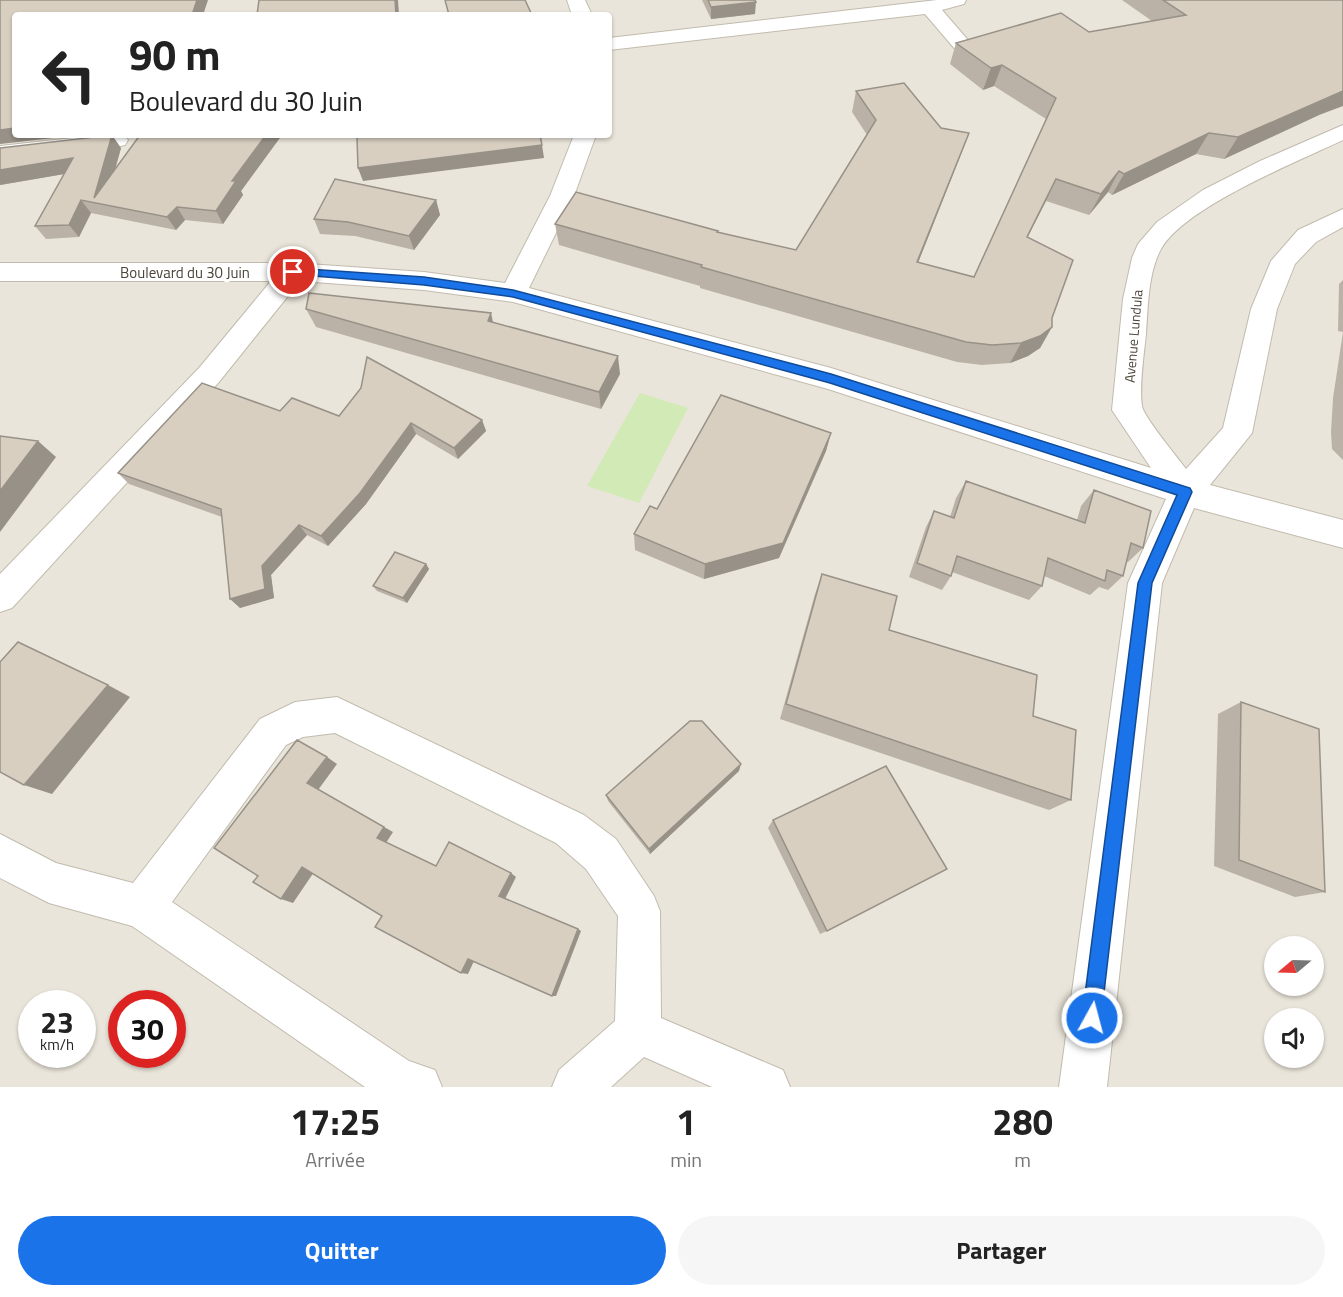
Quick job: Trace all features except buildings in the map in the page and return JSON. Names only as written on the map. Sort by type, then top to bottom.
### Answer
[{"type":"street","points":[[612,44],[930,8],[957,0]]},
{"type":"street","points":[[930,8],[967,51]]},
{"type":"street","name":"Avenue Lundula","points":[[1185,492],[1127,410],[1138,280],[1150,245],[1172,221],[1220,191],[1343,132]]},
{"type":"street","points":[[513,293],[579,157],[584,138]]},
{"type":"street","points":[[0,153],[117,140]]},
{"type":"street","points":[[1083,1087],[1145,583],[1185,492],[1237,432],[1264,309],[1284,261],[1307,236],[1343,217]]},
{"type":"street","name":"Boulevard du 30 Juin","points":[[0,272],[293,272],[424,281],[513,293],[831,379],[1185,492],[1343,534]]},
{"type":"street","points":[[0,597],[209,375],[293,272]]},
{"type":"street","points":[[142,907],[273,732],[280,726],[299,719],[337,715],[570,829],[601,854],[639,911],[638,1031],[576,1087]]},
{"type":"street","points":[[0,855],[49,882],[142,907],[400,1083],[418,1087]]},
{"type":"street","points":[[638,1031],[766,1087]]},
{"type":"shaded area","points":[[0,0],[1343,0],[1343,1087],[0,1087]]},
{"type":"green space","points":[[640,393],[688,408],[639,503],[587,486]]},
{"type":"route","points":[[293,272],[424,281],[513,293],[831,379],[1185,492],[1145,583],[1092,1018]]}]
